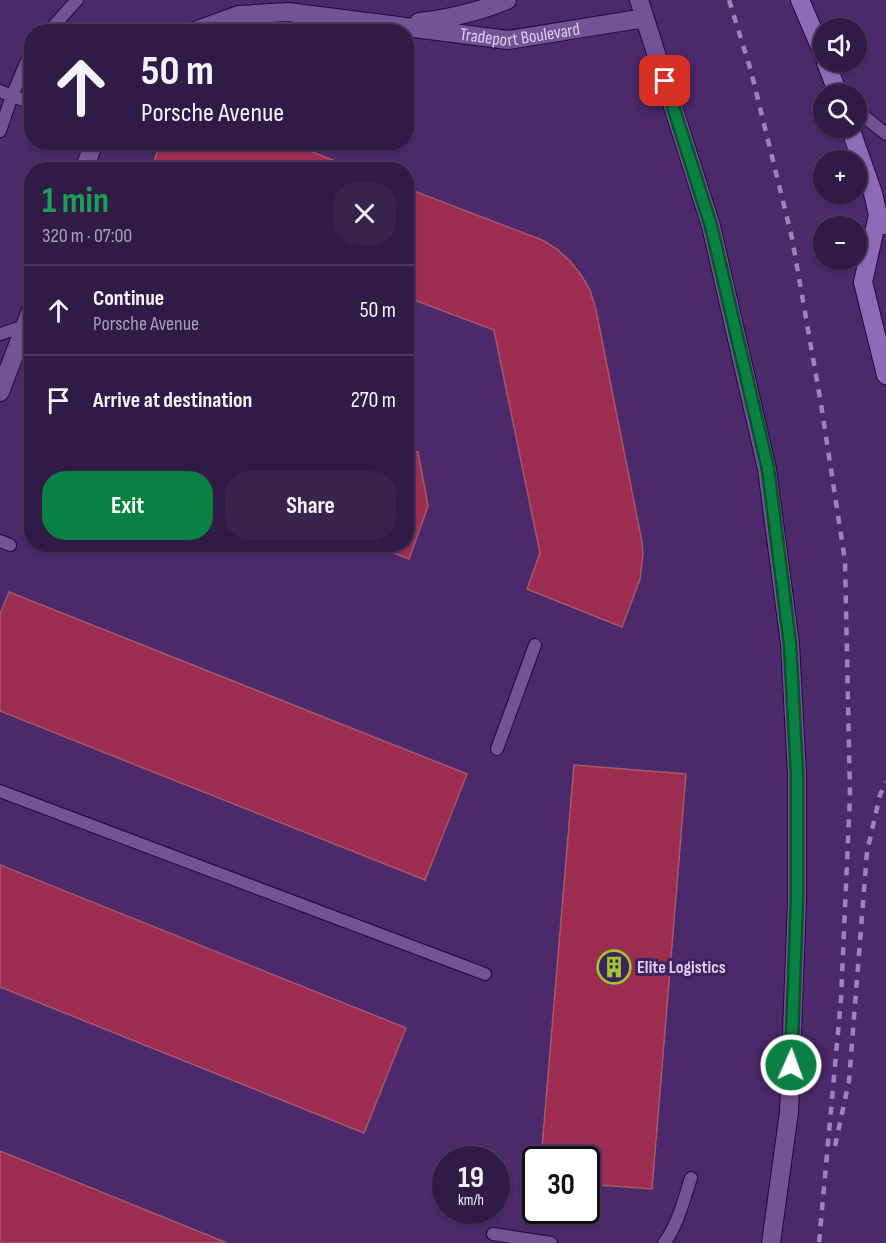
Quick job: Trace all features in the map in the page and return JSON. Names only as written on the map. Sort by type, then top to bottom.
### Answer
[{"type":"main road","points":[[800,0],[813,30]]},
{"type":"main road","points":[[855,138],[879,192],[882,222],[863,282],[886,375]]},
{"type":"street","name":"Tradeport Boulevard","points":[[404,24],[432,21],[507,0]]},
{"type":"street","points":[[639,0],[711,226],[768,469],[790,644],[797,774],[797,900],[789,1112],[771,1243]]},
{"type":"street","name":"Tradeport Boulevard","points":[[216,24],[239,15],[288,12],[386,24]]},
{"type":"street","name":"Tradeport Boulevard","points":[[414,28],[508,40],[645,18]]},
{"type":"street","points":[[0,392],[24,329]]},
{"type":"lane","points":[[55,24],[77,0]]},
{"type":"lane","points":[[0,131],[6,93],[24,66]]},
{"type":"lane","points":[[6,93],[24,100]]},
{"type":"lane","points":[[867,119],[886,134]]},
{"type":"lane","points":[[0,334],[24,326]]},
{"type":"lane","points":[[497,749],[535,645]]},
{"type":"lane","points":[[0,791],[485,974]]},
{"type":"lane","points":[[664,1243],[679,1214],[691,1178]]},
{"type":"lane","points":[[493,1234],[551,1243]]},
{"type":"shaded area","points":[[0,0],[886,0],[886,1243],[0,1243]]},
{"type":"building","points":[[158,150],[307,150],[338,162],[154,162]]},
{"type":"building","points":[[414,191],[542,240],[557,249],[570,261],[590,290],[596,310],[642,542],[640,579],[622,627],[527,589],[540,553],[494,330],[414,300]]},
{"type":"building","points":[[414,451],[418,452],[428,506],[414,545]]},
{"type":"building","points":[[391,552],[412,552],[409,559]]},
{"type":"building","points":[[9,592],[467,774],[425,880],[0,711],[0,614]]},
{"type":"building","name":"Elite Logistics","points":[[574,765],[686,774],[652,1189],[600,1185],[600,1146],[542,1146]]},
{"type":"building","points":[[0,865],[406,1028],[364,1133],[0,987]]},
{"type":"building","points":[[0,1151],[227,1243],[0,1243]]},
{"type":"railway","points":[[729,0],[751,71],[792,238],[845,561],[850,795],[841,999],[819,1243]]},
{"type":"railway","points":[[835,1146],[849,1081],[867,852],[880,795],[886,782]]},
{"type":"place","name":"Elite Logistics","points":[[614,967]]},
{"type":"route","points":[[665,81],[711,226],[768,469],[790,644],[797,774],[797,900],[791,1065]]}]
